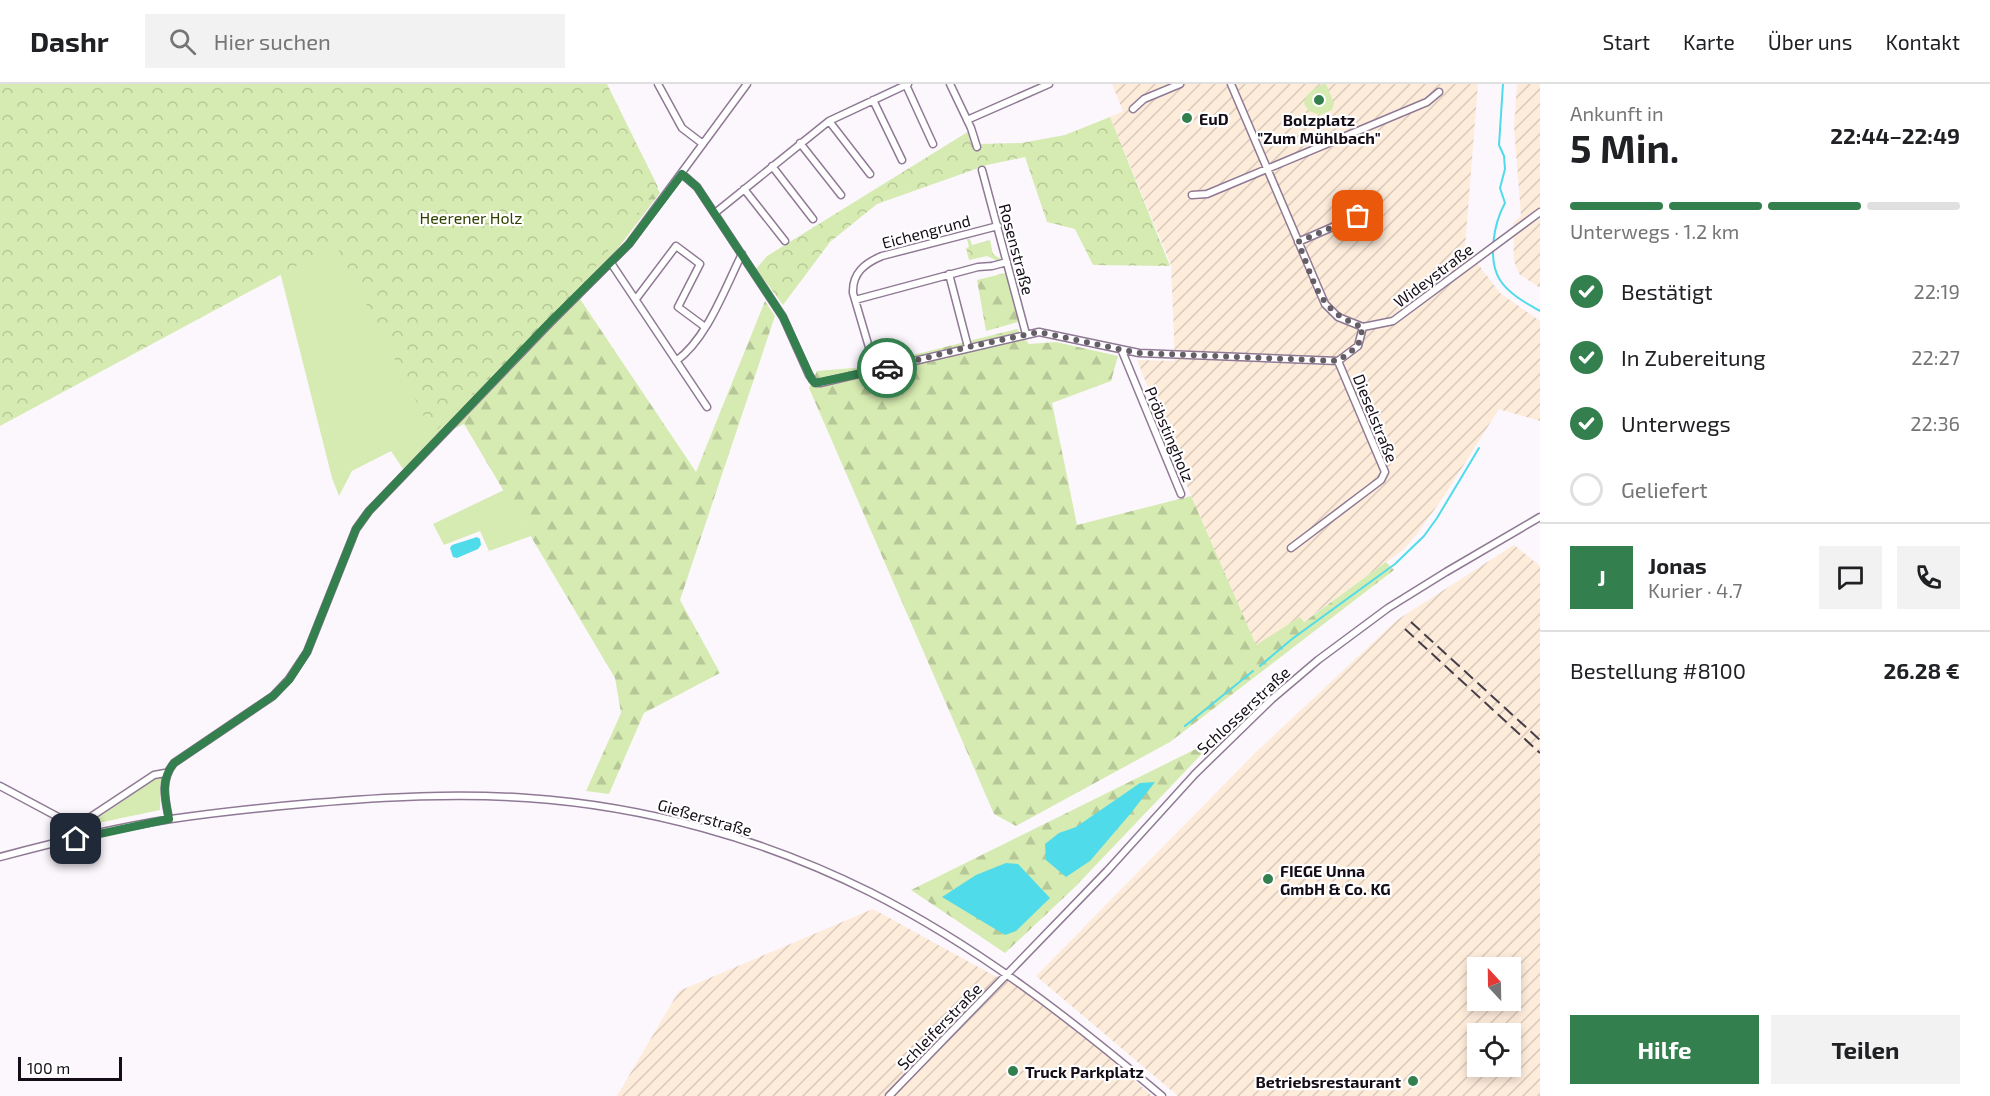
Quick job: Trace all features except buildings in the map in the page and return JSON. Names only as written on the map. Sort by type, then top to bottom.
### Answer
[{"type":"street","points":[[658,84],[682,128],[703,144]]},
{"type":"street","points":[[0,786],[63,822],[73,825],[83,822],[154,775],[165,773],[174,763],[273,696],[289,680],[307,652],[356,529],[369,511],[549,323],[629,244],[747,84]]},
{"type":"street","points":[[950,84],[977,147]]},
{"type":"street","points":[[967,120],[1049,84]]},
{"type":"street","points":[[1133,109],[1144,99],[1180,84]]},
{"type":"street","points":[[682,174],[697,187],[783,317],[809,375],[815,383],[876,371],[968,347],[1039,332],[1138,353],[1338,361],[1358,346],[1363,327],[1338,317],[1325,304],[1232,84]]},
{"type":"street","points":[[715,213],[828,121],[907,85],[933,144]]},
{"type":"street","points":[[1192,195],[1207,194],[1267,169],[1427,102],[1439,92]]},
{"type":"street","points":[[873,100],[902,160]]},
{"type":"street","points":[[828,121],[870,174]]},
{"type":"street","points":[[800,143],[841,195]]},
{"type":"street","points":[[772,166],[813,219]]},
{"type":"street","name":"Rosenstraße","points":[[982,170],[1026,334]]},
{"type":"street","points":[[744,189],[785,241]]},
{"type":"street","name":"Wideystraße","points":[[1363,327],[1393,321],[1540,212]]},
{"type":"street","points":[[1298,242],[1358,216],[1373,213]]},
{"type":"street","name":"Eichengrund","points":[[876,371],[855,300],[853,284],[859,270],[874,259],[998,226]]},
{"type":"street","points":[[636,299],[676,246],[699,264],[678,307],[705,327]]},
{"type":"street","points":[[676,361],[693,347],[742,254]]},
{"type":"street","points":[[611,262],[707,407]]},
{"type":"street","points":[[855,300],[949,274],[1007,262]]},
{"type":"street","points":[[949,274],[968,347]]},
{"type":"street","name":"Pröbstingholz","points":[[1122,351],[1181,494]]},
{"type":"street","name":"Dieselstraße","points":[[1291,548],[1381,480],[1385,472],[1338,361]]},
{"type":"street","name":"Schlosserstraße","points":[[1008,974],[1107,871],[1200,768],[1293,681],[1344,639],[1388,608],[1540,517]]},
{"type":"street","points":[[165,773],[169,819]]},
{"type":"street","name":"Gießerstraße","points":[[0,857],[169,819],[279,806],[409,796],[529,798],[626,810],[707,829],[748,842],[825,872],[902,910],[1008,974],[1063,1014],[1162,1096]]},
{"type":"street","name":"Schleiferstraße","points":[[889,1096],[1008,974]]},
{"type":"shaded area","points":[[1112,84],[1478,84],[1465,247],[1500,293],[1540,321],[1540,421],[1499,409],[1444,496],[1403,550],[1303,622],[1300,617],[1256,646],[1191,496],[1137,360],[1175,361],[1171,265],[1110,117],[1123,111]]},
{"type":"shaded area","points":[[1517,84],[1540,84],[1540,288],[1519,274],[1514,261],[1513,223],[1521,216],[1514,127]]},
{"type":"shaded area","name":"FIEGE Unna GmbH & Co. KG","points":[[1514,545],[1540,566],[1540,1096],[1178,1096],[1036,976],[1256,752],[1397,620]]},
{"type":"shaded area","points":[[873,909],[991,974],[1016,985],[1104,1053],[1152,1096],[617,1096],[679,991]]},
{"type":"green space","name":"Heerener Holz","points":[[0,84],[604,84],[660,193],[609,260],[576,293],[696,472],[765,301],[775,316],[680,600],[720,673],[644,713],[609,794],[586,791],[621,713],[615,678],[464,424],[437,437],[337,242]]},
{"type":"green space","name":"Heerener Holz","points":[[0,84],[607,84],[658,187],[593,270],[433,434],[336,245],[0,426]]},
{"type":"green space","name":"Bolzplatz \"Zum Mühlbach\"","points":[[1326,84],[1334,103],[1332,110],[1320,115],[1309,111],[1304,104],[1308,94]]},
{"type":"green space","points":[[1110,117],[1170,266],[1093,265],[1075,229],[1047,222],[1025,157],[987,165],[877,204],[830,242],[783,305],[756,269],[767,256],[974,128],[980,144],[1021,143],[1065,135]]},
{"type":"green space","points":[[967,239],[970,239],[972,245],[990,240],[993,254],[1004,261],[1000,262],[987,256],[969,260],[966,248],[969,247]]},
{"type":"green space","points":[[337,241],[437,437],[403,469],[391,451],[352,471],[339,496],[332,478],[280,272]]},
{"type":"green space","points":[[1009,272],[1022,321],[986,331],[977,280]]},
{"type":"green space","points":[[1017,329],[1029,344],[1056,342],[1118,356],[1111,381],[1052,403],[1077,525],[1191,496],[1256,645],[1300,617],[1304,622],[1386,562],[1394,570],[1170,742],[1016,826],[994,814],[809,388],[817,371],[865,367]]},
{"type":"green space","points":[[504,490],[531,536],[489,551],[480,531],[444,545],[433,524]]},
{"type":"green space","points":[[1216,739],[1075,887],[1005,953],[911,890]]},
{"type":"green space","points":[[155,779],[161,779],[160,810],[98,823],[96,819]]},
{"type":"water","points":[[477,537],[481,545],[478,549],[457,558],[453,557],[450,548],[452,545]]},
{"type":"water","points":[[1155,782],[1090,861],[1066,877],[1046,860],[1045,844],[1059,833],[1076,827],[1140,783]]},
{"type":"water","points":[[1006,863],[1018,864],[1050,898],[1016,931],[1005,935],[942,897],[976,875]]},
{"type":"waterway","points":[[1503,84],[1499,145],[1504,156],[1505,169],[1500,188],[1505,203],[1495,231],[1494,262],[1500,280],[1508,290],[1540,311]]},
{"type":"waterway","points":[[1260,666],[1292,639],[1395,564],[1424,536],[1479,448]]},
{"type":"waterway","points":[[1185,726],[1253,671]]},
{"type":"railway","points":[[1411,622],[1540,740]]},
{"type":"railway","points":[[1405,629],[1540,753]]},
{"type":"way so far","points":[[887,368],[1039,332],[1138,353],[1338,361],[1358,346],[1363,327],[1338,317],[1325,304],[1298,242],[1358,216]]},
{"type":"place","name":"Bolzplatz \"Zum Mühlbach\"","points":[[1319,100]]},
{"type":"place","name":"EuD","points":[[1187,118]]},
{"type":"place","name":"FIEGE Unna GmbH & Co. KG","points":[[1268,879]]},
{"type":"place","name":"Truck Parkplatz","points":[[1013,1071]]},
{"type":"place","name":"Betriebsrestaurant","points":[[1413,1081]]},
{"type":"route","points":[[76,839],[169,819],[165,773],[174,763],[273,696],[289,680],[307,652],[356,529],[369,511],[549,323],[629,244],[682,174],[697,187],[783,317],[809,375],[815,383],[887,368]]}]
